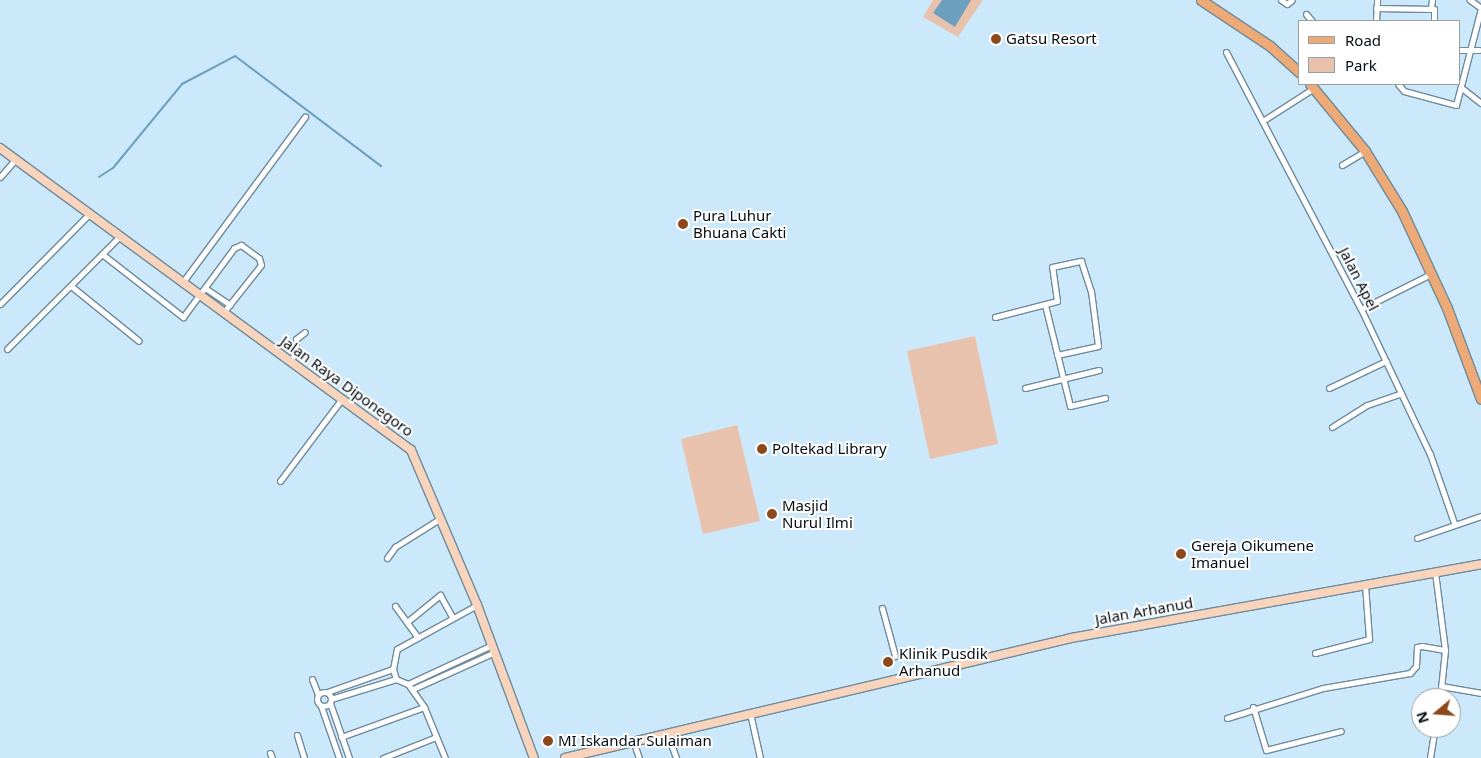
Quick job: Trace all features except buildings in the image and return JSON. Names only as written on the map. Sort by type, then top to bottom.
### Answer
[{"type":"main road","points":[[1201,0],[1270,46],[1298,71]]},
{"type":"main road","points":[[1312,86],[1365,152],[1402,211],[1431,274],[1481,399]]},
{"type":"street","points":[[1281,0],[1286,4],[1292,0]]},
{"type":"street","points":[[1376,20],[1377,0]]},
{"type":"street","points":[[1431,8],[1432,0]]},
{"type":"street","points":[[1399,85],[1404,91],[1453,107],[1463,89],[1468,50],[1481,8],[1470,0]]},
{"type":"street","points":[[1376,8],[1431,8],[1436,11],[1434,20]]},
{"type":"street","points":[[1306,14],[1311,20]]},
{"type":"street","points":[[1461,50],[1480,50]]},
{"type":"street","name":"Jalan Apel","points":[[1226,52],[1264,120],[1361,309],[1430,454],[1454,524]]},
{"type":"street","points":[[1264,120],[1312,86]]},
{"type":"street","points":[[1463,89],[1481,103]]},
{"type":"street","points":[[182,284],[305,117]]},
{"type":"street","name":"Jalan Raya Diponegoro","points":[[0,148],[14,161],[118,238],[412,450],[477,605],[534,758]]},
{"type":"street","points":[[1342,165],[1365,152]]},
{"type":"street","points":[[0,177],[14,161]]},
{"type":"street","points":[[0,304],[88,215]]},
{"type":"street","points":[[7,349],[118,238]]},
{"type":"street","points":[[102,254],[183,317],[234,248],[247,250],[261,265],[223,313]]},
{"type":"street","points":[[995,317],[1045,305],[1057,298],[1052,267],[1084,262],[1098,346],[1057,355]]},
{"type":"street","points":[[1361,309],[1431,274]]},
{"type":"street","points":[[71,286],[139,341]]},
{"type":"street","points":[[205,288],[230,304]]},
{"type":"street","points":[[1045,305],[1070,406],[1105,398]]},
{"type":"street","points":[[290,363],[296,351],[296,339],[305,332]]},
{"type":"street","points":[[1329,388],[1386,361]]},
{"type":"street","points":[[1025,388],[1099,370]]},
{"type":"street","points":[[1332,427],[1367,406],[1401,393]]},
{"type":"street","points":[[280,482],[341,400]]},
{"type":"street","points":[[1418,538],[1481,516]]},
{"type":"street","points":[[387,558],[397,545],[441,518]]},
{"type":"street","name":"Jalan Arhanud","points":[[565,758],[666,732],[1071,638],[1481,564]]},
{"type":"street","points":[[1435,572],[1445,650],[1441,686],[1481,693]]},
{"type":"street","points":[[1315,653],[1368,639],[1365,585]]},
{"type":"street","points":[[407,622],[440,595],[454,618]]},
{"type":"street","points":[[396,679],[392,669],[397,649],[477,605]]},
{"type":"street","points":[[395,606],[418,638]]},
{"type":"street","points":[[882,608],[895,656]]},
{"type":"street","points":[[1227,718],[1253,707],[1390,673],[1410,673],[1416,666],[1418,647],[1445,650]]},
{"type":"street","points":[[408,684],[493,648]]},
{"type":"street","points":[[413,689],[493,648]]},
{"type":"street","points":[[318,695],[392,669]]},
{"type":"street","points":[[420,678],[424,685]]},
{"type":"street","points":[[312,679],[339,758]]},
{"type":"street","points":[[321,706],[330,701],[396,679],[408,684],[424,707],[445,758]]},
{"type":"street","points":[[327,692],[349,758]]},
{"type":"street","points":[[342,737],[424,707]]},
{"type":"street","points":[[1253,707],[1266,750],[1341,731]]},
{"type":"street","points":[[750,713],[760,758]]},
{"type":"street","points":[[666,732],[676,758]]},
{"type":"street","points":[[297,735],[304,758]]},
{"type":"street","points":[[383,758],[436,737]]},
{"type":"street","points":[[1430,758],[1433,738]]},
{"type":"street","points":[[633,740],[639,758]]},
{"type":"green space","points":[[933,0],[983,0],[958,37],[923,17]]},
{"type":"green space","points":[[975,336],[998,444],[930,459],[907,351]]},
{"type":"green space","points":[[737,425],[760,521],[703,534],[681,439]]},
{"type":"water","points":[[942,0],[971,0],[955,27],[933,13]]},
{"type":"waterway","points":[[99,177],[113,168],[182,84],[235,56],[381,166]]},
{"type":"place","name":"Gatsu Resort","points":[[996,39]]},
{"type":"place","name":"Pura Luhur Bhuana Cakti","points":[[683,224]]},
{"type":"place","name":"Poltekad Library","points":[[762,449]]},
{"type":"place","name":"Masjid Nurul Ilmi","points":[[772,514]]},
{"type":"place","name":"Gereja Oikumene Imanuel","points":[[1181,554]]},
{"type":"place","name":"Klinik Pusdik Arhanud","points":[[888,662]]},
{"type":"place","name":"MI Iskandar Sulaiman","points":[[548,741]]}]
